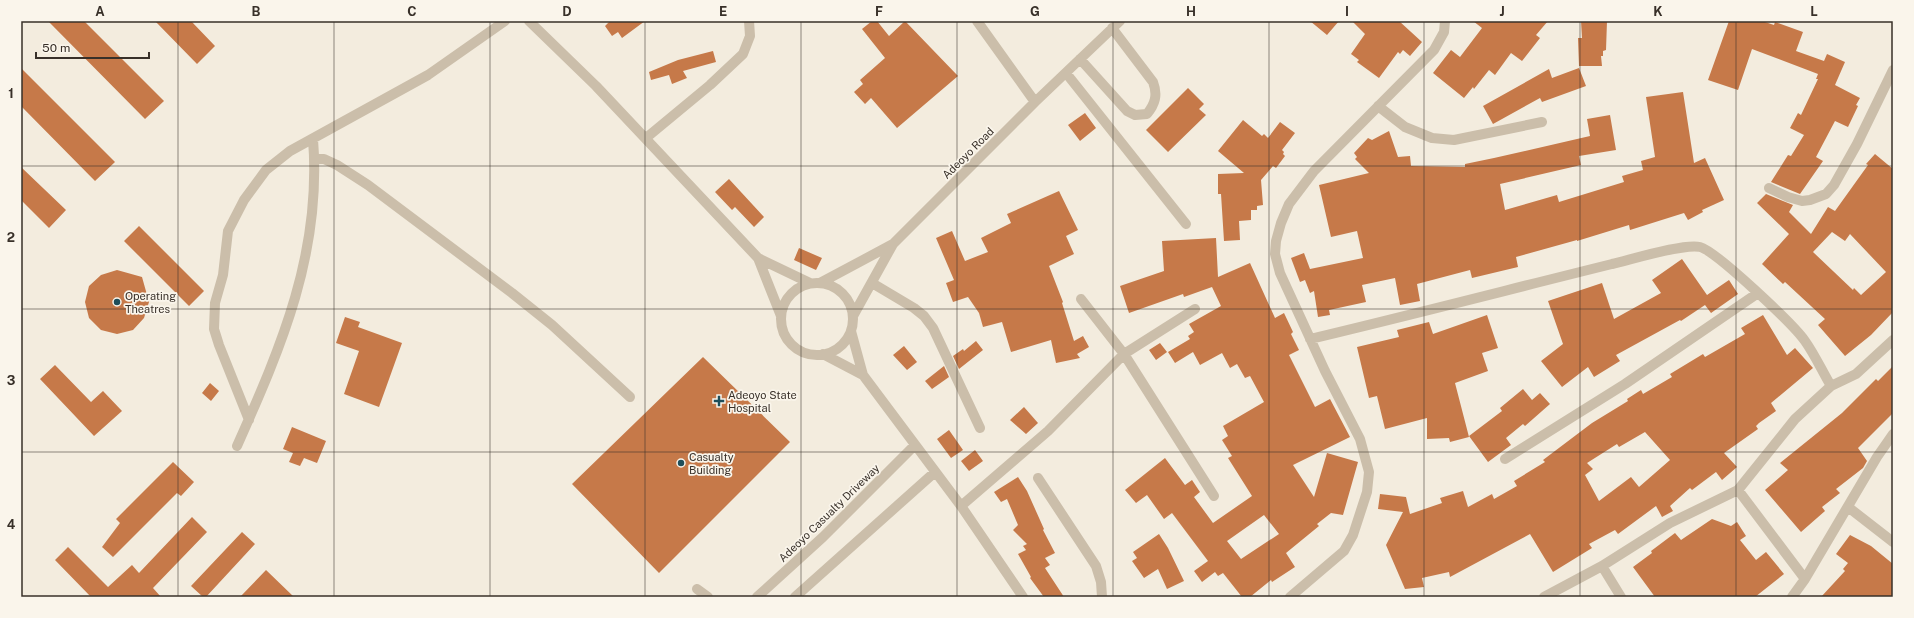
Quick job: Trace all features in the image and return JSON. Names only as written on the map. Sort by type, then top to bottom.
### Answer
[{"type":"street","points":[[249,420],[214,329],[216,303],[223,275],[228,231],[244,200],[266,170],[290,151],[428,75],[505,21]]},
{"type":"street","points":[[529,21],[646,138],[758,258],[781,316],[782,325],[790,342],[805,352],[814,355],[823,354],[840,346],[851,331]]},
{"type":"street","points":[[646,138],[710,85],[743,54],[750,36],[749,21]]},
{"type":"street","points":[[977,21],[1035,102]]},
{"type":"street","points":[[1290,597],[1344,551],[1353,535],[1367,492],[1369,472],[1360,439],[1325,371],[1280,272],[1275,254],[1281,223],[1289,204],[1314,171],[1434,50],[1444,32],[1445,21]]},
{"type":"street","points":[[1080,59],[1127,111],[1135,115],[1147,114],[1154,105],[1156,96],[1155,88],[1116,25]]},
{"type":"street","name":"Adeoyo Road","points":[[815,283],[893,244],[1035,102],[1116,25]]},
{"type":"street","points":[[1770,188],[1788,197],[1802,201],[1810,200],[1826,194],[1834,185],[1857,144],[1893,70]]},
{"type":"street","points":[[1066,72],[1186,224]]},
{"type":"street","points":[[1378,106],[1405,127],[1432,138],[1454,140],[1542,122]]},
{"type":"street","points":[[237,446],[273,365],[287,326],[302,276],[310,241],[315,159],[314,139]]},
{"type":"street","points":[[315,159],[324,159],[337,165],[368,185],[512,293],[580,350],[630,397]]},
{"type":"street","points":[[853,316],[893,244]]},
{"type":"street","points":[[1310,339],[1688,246],[1701,247],[1717,257],[1758,293],[1805,340],[1831,386]]},
{"type":"street","points":[[758,258],[815,283],[830,285],[839,290],[846,297],[851,306],[853,316],[851,331],[863,375],[961,506],[1023,597]]},
{"type":"street","points":[[781,316],[785,303],[794,291],[815,283]]},
{"type":"street","points":[[872,283],[924,316],[933,328],[980,428]]},
{"type":"street","points":[[1505,459],[1625,384],[1758,293]]},
{"type":"street","points":[[1081,299],[1124,354],[1214,496]]},
{"type":"street","points":[[961,506],[1048,431],[1124,354],[1195,309]]},
{"type":"street","points":[[1544,597],[1602,566],[1670,523],[1738,490],[1795,419],[1831,386],[1856,374],[1893,340]]},
{"type":"street","points":[[823,354],[863,375]]},
{"type":"street","points":[[1792,597],[1805,579],[1877,457],[1893,434]]},
{"type":"street","name":"Adeoyo Casualty Driveway","points":[[757,597],[823,537],[915,446]]},
{"type":"street","points":[[795,597],[935,472]]},
{"type":"street","points":[[1038,478],[1096,566],[1101,582],[1102,597]]},
{"type":"street","points":[[1738,490],[1805,579]]},
{"type":"street","points":[[1848,507],[1893,542]]},
{"type":"street","points":[[1602,566],[1621,597]]},
{"type":"street","points":[[697,588],[708,597]]},
{"type":"building","points":[[48,21],[84,21],[164,101],[145,119]]},
{"type":"building","points":[[155,21],[191,21],[215,46],[197,64]]},
{"type":"building","points":[[610,21],[645,21],[622,38],[618,32],[612,36],[605,26]]},
{"type":"building","points":[[872,21],[877,21],[889,36],[905,21],[958,76],[897,128],[871,98],[865,104],[854,92],[863,84],[860,80],[885,58],[862,29]]},
{"type":"building","points":[[1310,21],[1339,21],[1327,35]]},
{"type":"building","points":[[1352,21],[1399,21],[1422,42],[1410,56],[1403,50],[1400,54],[1398,52],[1379,78],[1357,62],[1359,60],[1351,54],[1365,34]]},
{"type":"building","points":[[1473,21],[1548,21],[1536,35],[1540,38],[1522,61],[1511,53],[1495,75],[1489,70],[1474,89],[1473,87],[1464,98],[1433,73],[1451,50],[1460,57],[1482,28]]},
{"type":"building","points":[[1581,21],[1607,21],[1606,50],[1603,51],[1603,56],[1601,56],[1602,66],[1579,66],[1578,38],[1582,38]]},
{"type":"building","points":[[1729,21],[1762,21],[1774,25],[1775,22],[1803,32],[1796,51],[1824,61],[1827,54],[1845,62],[1835,85],[1860,98],[1856,105],[1858,106],[1848,127],[1835,121],[1816,157],[1823,161],[1800,194],[1771,182],[1788,155],[1791,156],[1804,135],[1790,128],[1798,113],[1801,115],[1818,79],[1816,79],[1818,74],[1752,49],[1738,90],[1708,80]]},
{"type":"building","points":[[713,51],[716,62],[683,71],[687,78],[672,84],[669,75],[651,80],[649,72],[678,60]]},
{"type":"building","points":[[21,68],[115,162],[95,181],[21,106]]},
{"type":"building","points":[[1579,68],[1586,86],[1542,102],[1540,98],[1493,124],[1483,106],[1549,69],[1552,78]]},
{"type":"building","points":[[1188,88],[1204,104],[1199,109],[1206,115],[1168,152],[1146,130]]},
{"type":"building","points":[[1683,92],[1694,163],[1705,158],[1724,200],[1702,210],[1703,212],[1688,220],[1684,213],[1630,230],[1629,225],[1577,241],[1516,257],[1518,267],[1472,278],[1470,270],[1417,284],[1420,301],[1400,305],[1395,278],[1362,285],[1366,302],[1329,310],[1330,315],[1318,317],[1314,291],[1310,293],[1305,280],[1300,282],[1291,258],[1304,253],[1310,269],[1363,258],[1357,231],[1331,237],[1319,185],[1369,173],[1355,159],[1357,157],[1354,153],[1368,138],[1372,140],[1389,131],[1398,157],[1410,156],[1411,166],[1465,167],[1465,164],[1590,136],[1587,119],[1610,115],[1616,150],[1579,156],[1581,165],[1500,184],[1505,210],[1557,195],[1559,202],[1624,182],[1622,176],[1643,170],[1641,161],[1655,157],[1646,97]]},
{"type":"building","points":[[1085,113],[1096,128],[1080,141],[1068,125]]},
{"type":"building","points":[[1243,120],[1262,136],[1264,134],[1268,138],[1280,122],[1295,133],[1282,150],[1285,156],[1276,168],[1273,166],[1261,180],[1263,205],[1257,206],[1257,210],[1251,210],[1251,220],[1239,221],[1240,240],[1224,241],[1221,194],[1218,194],[1218,174],[1244,173],[1218,151]]},
{"type":"building","points":[[1875,154],[1893,169],[1893,312],[1871,335],[1845,356],[1818,325],[1825,319],[1785,282],[1783,284],[1762,264],[1789,234],[1757,203],[1766,194],[1793,205],[1789,212],[1811,234],[1828,207],[1835,211],[1868,165],[1866,164]],"holes":[[[1832,232],[1845,241],[1850,234],[1886,272],[1861,295],[1854,288],[1853,290],[1813,252]]]},
{"type":"building","points":[[21,167],[66,210],[49,228],[21,200]]},
{"type":"building","points":[[729,179],[764,217],[754,227],[735,207],[732,210],[715,192]]},
{"type":"building","points":[[1059,191],[1078,230],[1066,236],[1074,254],[1049,266],[1063,302],[1062,303],[1074,341],[1083,336],[1089,347],[1077,354],[1080,358],[1056,363],[1051,340],[1011,352],[1002,322],[983,327],[979,313],[968,297],[953,302],[946,283],[954,280],[936,238],[952,231],[965,261],[988,252],[981,238],[1011,223],[1007,214]]},
{"type":"building","points":[[139,226],[204,291],[189,306],[124,241]]},
{"type":"building","points":[[1216,238],[1218,277],[1250,263],[1275,318],[1284,313],[1293,332],[1291,334],[1299,350],[1289,355],[1315,407],[1330,399],[1350,437],[1293,465],[1314,497],[1327,453],[1358,462],[1343,515],[1331,513],[1317,524],[1319,526],[1286,553],[1295,567],[1272,582],[1271,580],[1250,597],[1242,597],[1223,573],[1218,576],[1215,572],[1202,582],[1194,571],[1208,561],[1172,513],[1164,519],[1147,495],[1136,503],[1125,490],[1165,458],[1185,485],[1192,480],[1200,492],[1194,497],[1213,523],[1252,496],[1228,458],[1232,456],[1222,440],[1228,436],[1223,426],[1264,402],[1250,376],[1245,378],[1237,364],[1230,368],[1222,353],[1200,365],[1193,352],[1175,363],[1168,352],[1190,339],[1188,336],[1194,332],[1189,324],[1221,306],[1212,287],[1184,297],[1183,294],[1129,313],[1120,286],[1164,271],[1162,241]],"holes":[[[1264,515],[1279,534],[1241,559],[1227,541]]]},
{"type":"building","points":[[799,248],[822,258],[816,270],[794,260]]},
{"type":"building","points":[[1682,259],[1707,295],[1729,280],[1738,294],[1711,313],[1705,305],[1681,321],[1680,320],[1616,355],[1620,361],[1594,377],[1588,367],[1562,387],[1541,361],[1563,344],[1548,301],[1602,283],[1614,319],[1661,293],[1652,280]]},
{"type":"building","name":"Operating Theatres","points":[[117,270],[142,277],[149,302],[144,318],[133,330],[117,334],[101,330],[89,318],[85,302],[89,286],[101,275]]},
{"type":"building","points":[[1487,315],[1498,348],[1482,353],[1488,371],[1455,383],[1469,437],[1450,442],[1449,438],[1427,439],[1427,418],[1385,429],[1377,396],[1369,398],[1357,347],[1399,337],[1397,330],[1429,322],[1433,334]]},
{"type":"building","points":[[1763,315],[1787,355],[1795,348],[1813,368],[1771,403],[1776,411],[1756,426],[1758,429],[1724,453],[1737,467],[1722,480],[1716,472],[1692,490],[1690,488],[1670,506],[1673,511],[1662,517],[1656,506],[1618,534],[1615,530],[1589,544],[1592,548],[1553,572],[1530,534],[1450,577],[1449,572],[1422,578],[1424,587],[1405,589],[1386,545],[1403,512],[1378,509],[1380,494],[1406,497],[1410,514],[1442,503],[1440,498],[1463,491],[1468,507],[1492,494],[1494,499],[1517,486],[1514,481],[1545,462],[1543,460],[1592,423],[1628,401],[1627,399],[1641,390],[1643,394],[1672,377],[1670,374],[1703,354],[1705,357],[1745,334],[1741,328]],"holes":[[[1645,432],[1670,460],[1639,487],[1631,477],[1599,501],[1585,475],[1593,469],[1587,463],[1617,444],[1619,447]]]},
{"type":"building","points":[[345,317],[360,322],[358,327],[402,343],[379,407],[344,394],[359,351],[336,343]]},
{"type":"building","points":[[976,341],[983,350],[959,369],[953,356],[963,349],[964,351]]},
{"type":"building","points":[[1160,343],[1167,352],[1156,360],[1149,350]]},
{"type":"building","points":[[904,346],[917,362],[907,370],[893,355]]},
{"type":"building","name":"Casualty Building","points":[[703,357],[790,442],[659,573],[572,484]]},
{"type":"building","points":[[55,365],[91,402],[103,391],[122,411],[94,436],[40,379]]},
{"type":"building","points":[[944,366],[949,377],[932,389],[925,381]]},
{"type":"building","points":[[1893,366],[1893,413],[1858,448],[1867,461],[1863,468],[1836,489],[1840,493],[1822,507],[1825,511],[1801,532],[1765,490],[1788,470],[1780,463],[1842,413],[1876,379],[1878,381]]},
{"type":"building","points":[[210,383],[219,391],[211,401],[202,393]]},
{"type":"building","points":[[1523,389],[1532,400],[1540,393],[1550,404],[1525,426],[1523,424],[1506,438],[1511,445],[1488,462],[1469,436],[1502,411],[1500,408]]},
{"type":"building","points":[[1024,407],[1038,423],[1026,434],[1010,420]]},
{"type":"building","points":[[292,427],[326,441],[317,463],[304,458],[300,466],[289,462],[293,453],[283,449]]},
{"type":"building","points":[[949,430],[963,450],[951,458],[937,439]]},
{"type":"building","points":[[975,450],[983,461],[969,471],[961,461]]},
{"type":"building","points":[[173,462],[194,482],[181,496],[177,493],[113,557],[102,547],[120,523],[116,519]]},
{"type":"building","points":[[1018,477],[1027,491],[1044,529],[1043,530],[1055,553],[1045,558],[1050,565],[1045,568],[1064,597],[1044,597],[1030,578],[1031,577],[1018,554],[1026,550],[1023,546],[1027,544],[1013,530],[1018,525],[1007,499],[1001,502],[994,492]]},
{"type":"building","points":[[192,517],[207,532],[153,588],[161,597],[91,597],[55,560],[68,547],[108,587],[132,565],[139,573]]},
{"type":"building","points":[[1712,519],[1731,526],[1737,522],[1746,536],[1740,540],[1756,560],[1766,552],[1784,574],[1755,597],[1655,597],[1633,567],[1675,533],[1681,540]]},
{"type":"building","points":[[242,532],[255,544],[206,597],[203,597],[191,586]]},
{"type":"building","points":[[1159,534],[1168,548],[1184,581],[1167,589],[1158,569],[1144,578],[1132,561],[1137,558],[1133,552]]},
{"type":"building","points":[[1850,535],[1871,546],[1893,564],[1893,597],[1821,597],[1845,571],[1843,569],[1848,563],[1836,554]]},
{"type":"building","points":[[266,570],[294,597],[240,597]]},
{"type":"place","name":"Operating Theatres","points":[[117,302]]},
{"type":"place","name":"Adeoyo State Hospital","points":[[719,401]]},
{"type":"place","name":"Casualty Building","points":[[681,463]]}]
